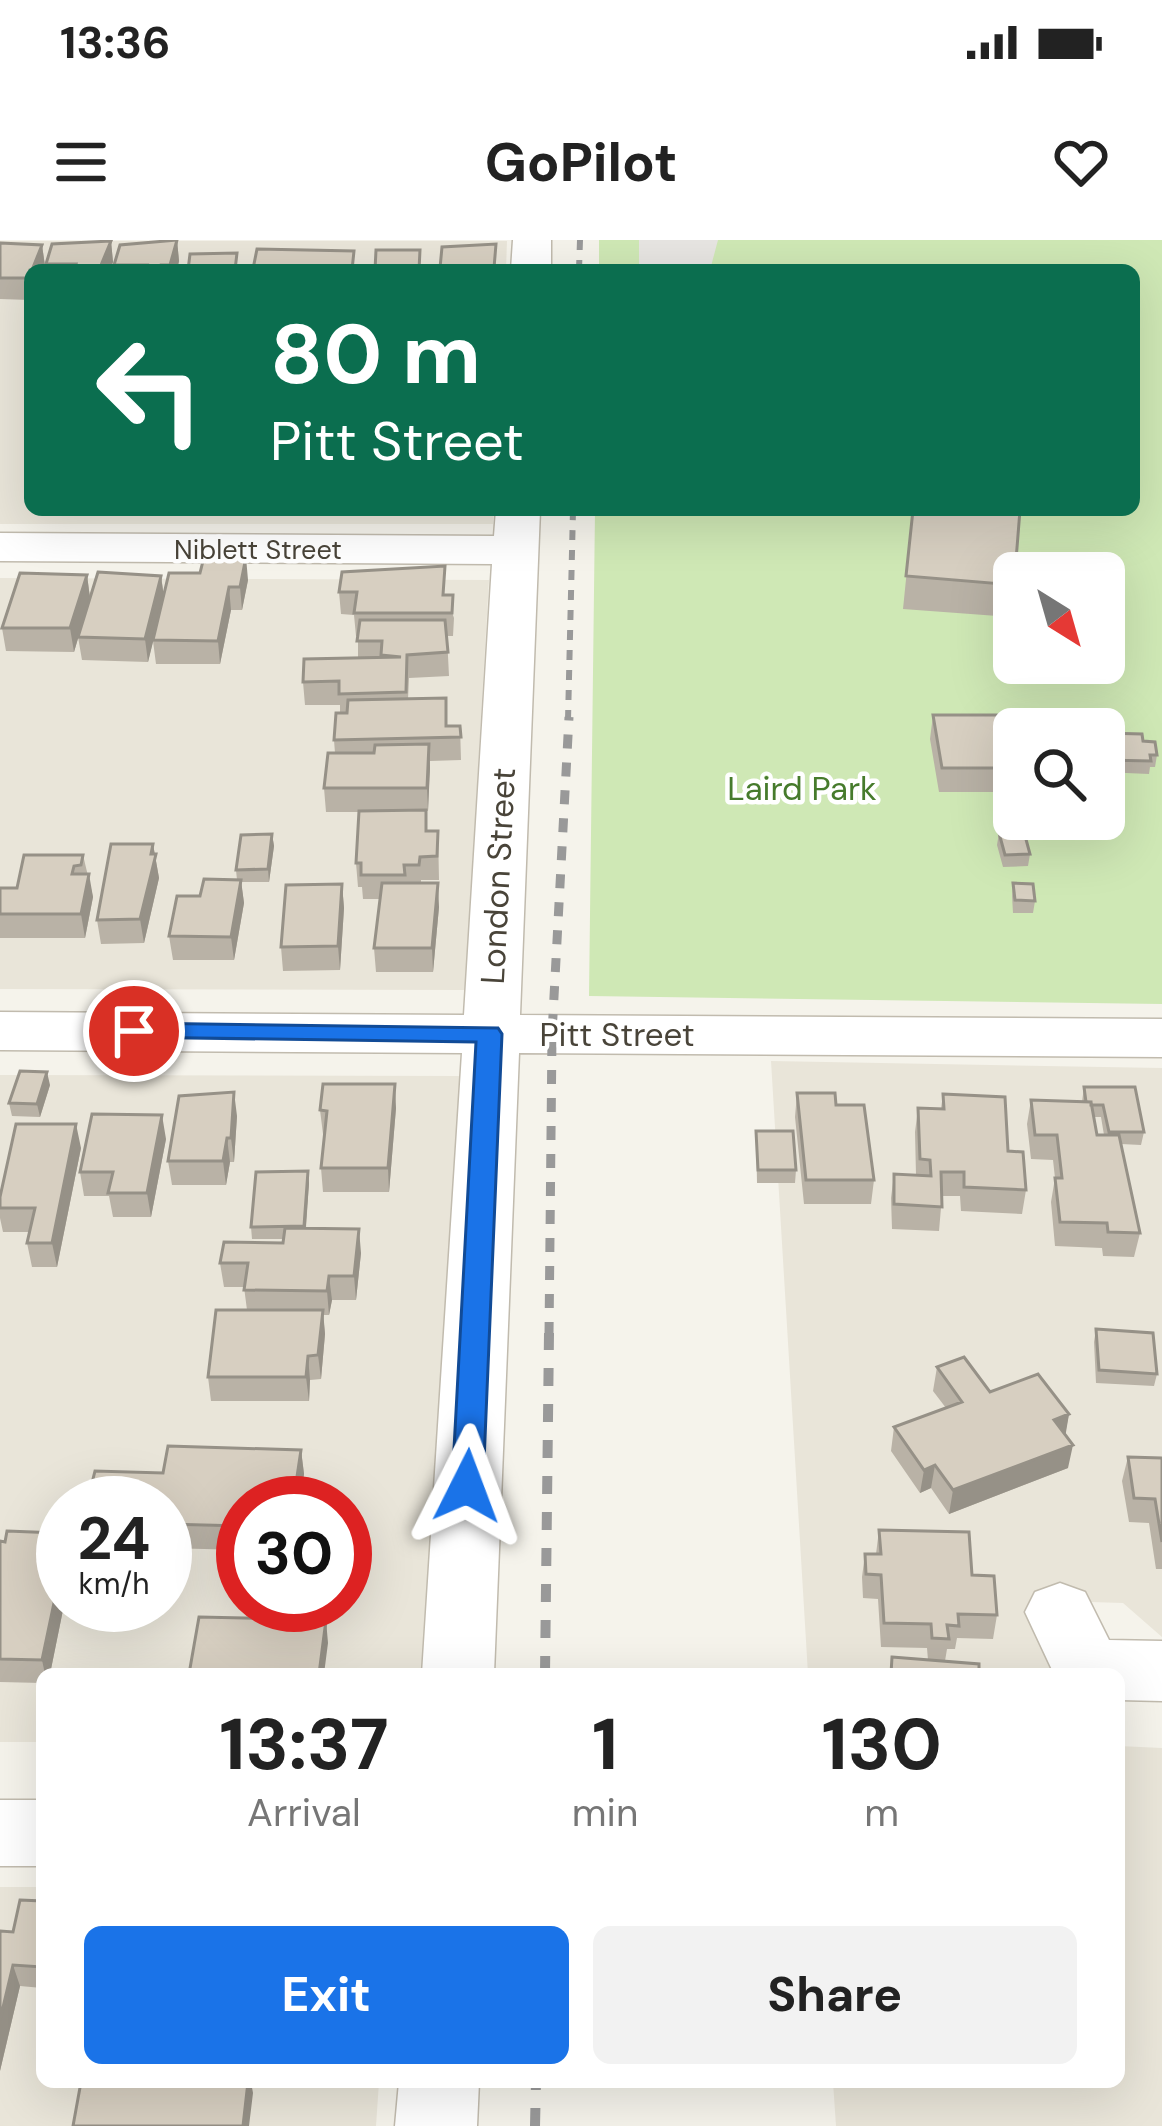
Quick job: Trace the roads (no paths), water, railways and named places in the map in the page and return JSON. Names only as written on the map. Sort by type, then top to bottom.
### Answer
[{"type":"street","name":"Niblett Street","points":[[0,548],[517,530]]},
{"type":"street","name":"London Street","points":[[458,1668],[517,530]]},
{"type":"street","name":"Pitt Street","points":[[0,1030],[1162,1038]]},
{"type":"street","points":[[1080,1652],[1162,1671]]},
{"type":"street","points":[[0,1833],[36,1833]]},
{"type":"street","points":[[436,2126],[439,2088]]},
{"type":"railway","points":[[579,264],[580,240]]},
{"type":"railway","points":[[568,720],[573,516]]},
{"type":"railway","points":[[549,1336],[552,1034],[569,717]]},
{"type":"railway","points":[[545,1668],[549,1333]]},
{"type":"railway","points":[[535,2126],[536,2088]]},
{"type":"park label","name":"Laird Park","points":[[802,788]]}]
